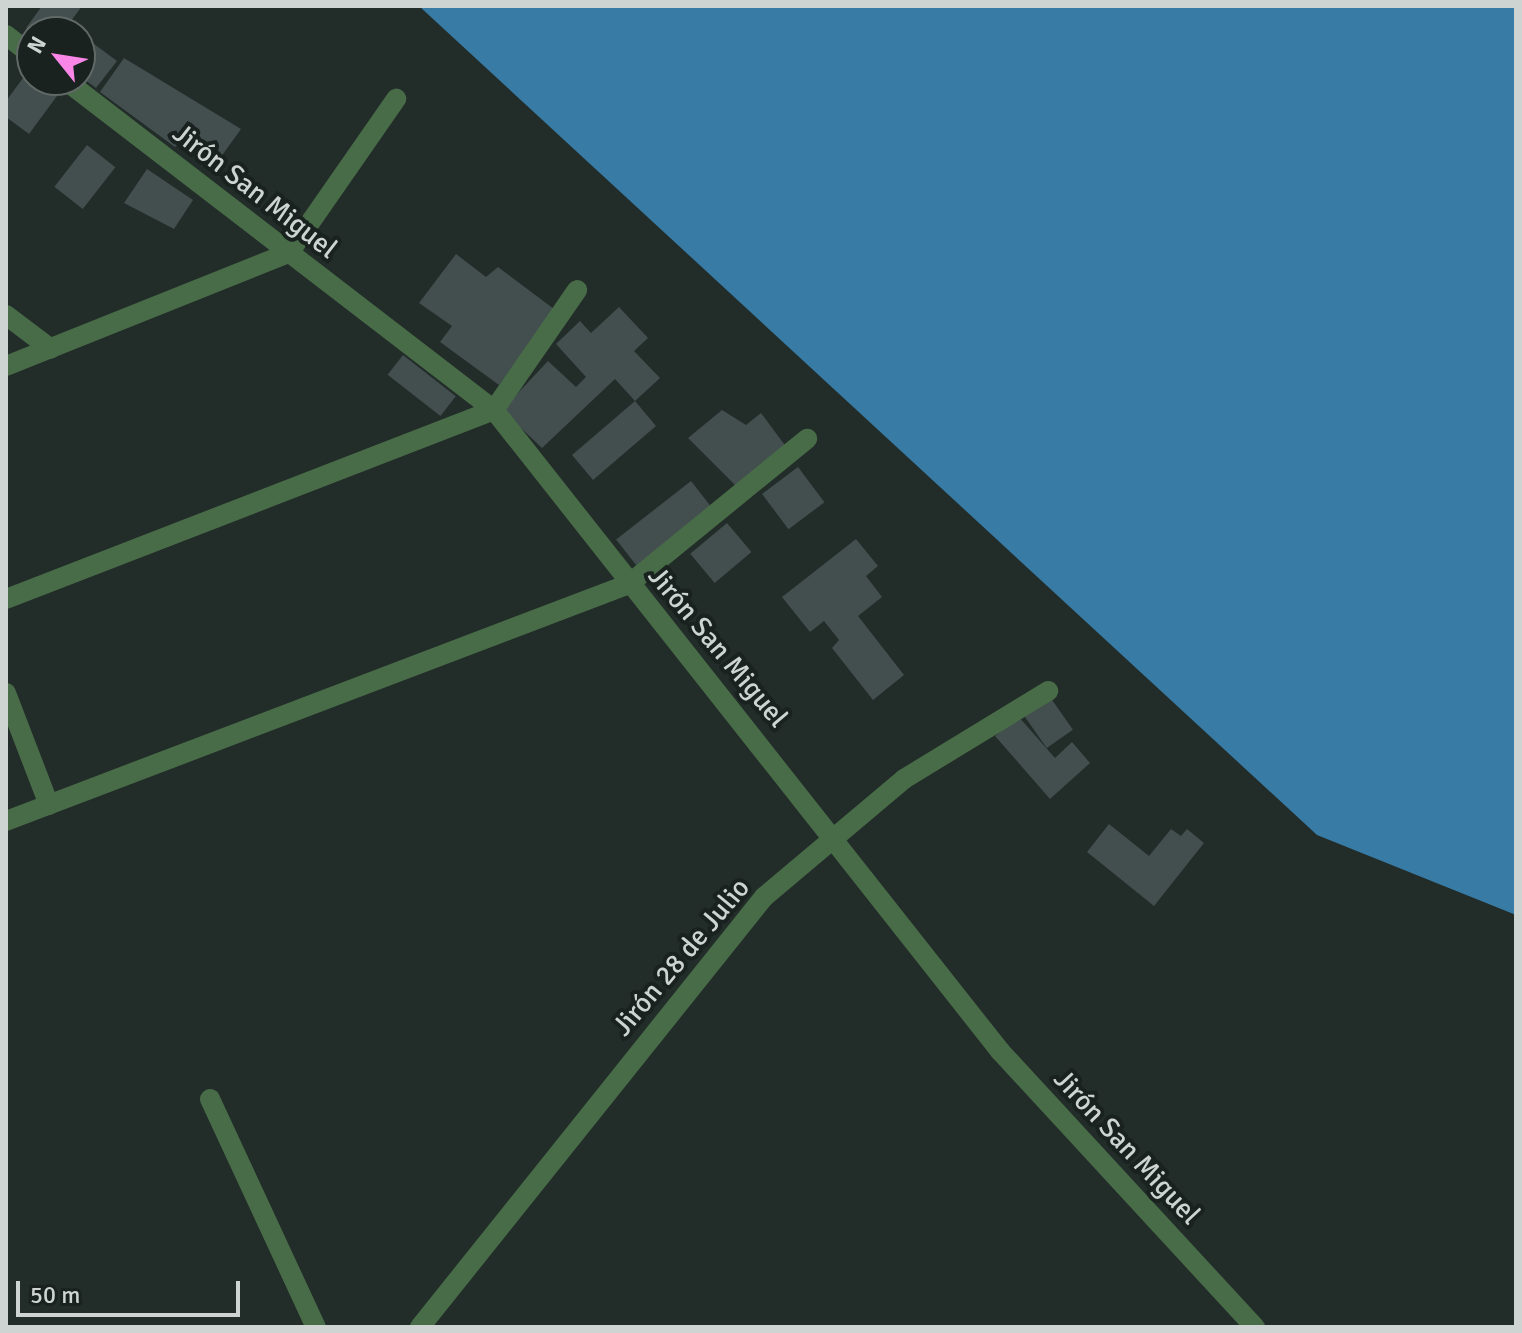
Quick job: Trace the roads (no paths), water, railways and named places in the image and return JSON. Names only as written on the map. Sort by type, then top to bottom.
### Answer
[{"type":"street","name":"Jirón San Miguel","points":[[86,96],[494,410],[1000,1051],[1255,1327]]},
{"type":"street","points":[[6,366],[289,253],[396,99]]},
{"type":"street","points":[[6,599],[494,410],[577,290]]},
{"type":"street","points":[[6,315],[51,349]]},
{"type":"street","points":[[6,821],[629,584],[807,439]]},
{"type":"street","name":"Jirón 28 de Julio","points":[[420,1327],[737,928],[832,836],[904,779],[1048,691]]},
{"type":"street","points":[[6,693],[49,805]]},
{"type":"street","points":[[210,1099],[316,1327]]},
{"type":"water","points":[[419,6],[1516,6],[1516,915],[1317,835]]}]
